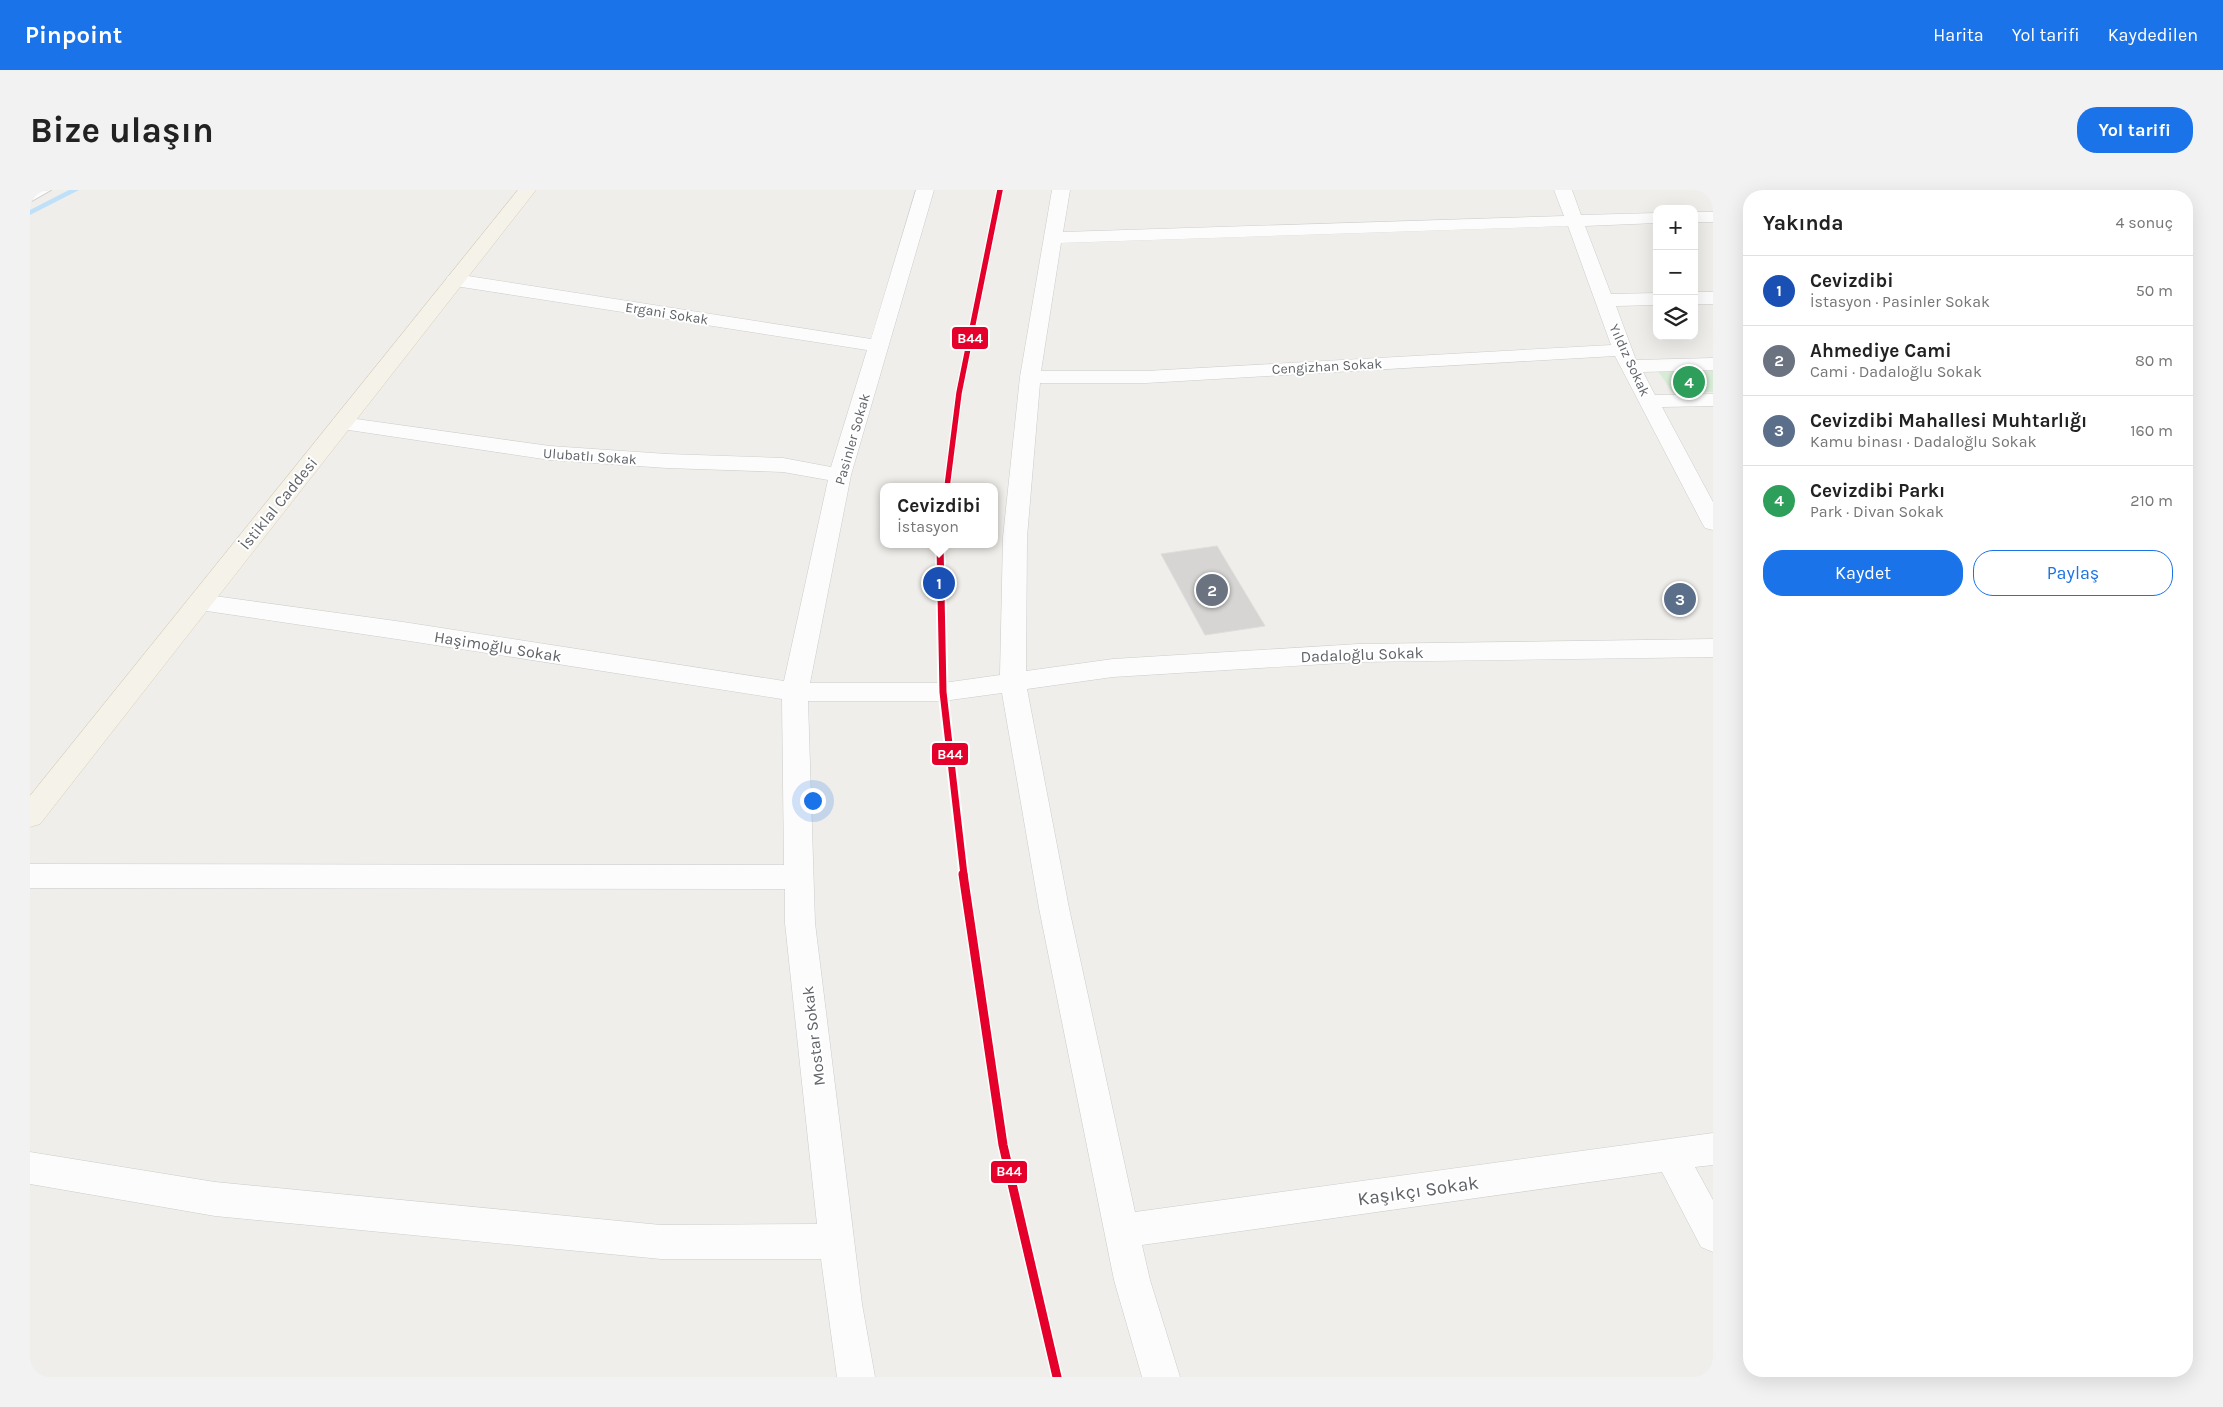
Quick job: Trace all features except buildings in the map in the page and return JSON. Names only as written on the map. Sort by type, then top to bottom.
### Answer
[{"type":"main road","name":"İstiklal Caddesi","points":[[30,816],[527,190]]},
{"type":"street","name":"Pasinler Sokak","points":[[795,692],[840,474],[880,346],[925,190]]},
{"type":"street","points":[[1061,190],[1030,377],[1014,537],[1013,683],[1054,908],[1132,1280],[1161,1377]]},
{"type":"street","name":"Yıldız Sokak","points":[[1563,190],[1626,358],[1713,523]]},
{"type":"street","points":[[1698,218],[1713,217]]},
{"type":"street","points":[[1054,238],[1653,218]]},
{"type":"street","name":"Ergani Sokak","points":[[455,280],[880,346]]},
{"type":"street","points":[[1698,298],[1713,298]]},
{"type":"street","points":[[1604,300],[1653,299]]},
{"type":"street","name":"Cengizhan Sokak","points":[[1030,377],[1146,377],[1626,358],[1713,364]]},
{"type":"street","points":[[1649,401],[1713,400]]},
{"type":"street","name":"Ulubatlı Sokak","points":[[342,423],[550,454],[667,462],[783,465],[840,474]]},
{"type":"street","name":"Haşimoğlu Sokak","points":[[200,602],[403,631],[795,692],[943,692],[1013,683]]},
{"type":"street","name":"Dadaloğlu Sokak","points":[[1013,683],[1113,668],[1358,653],[1713,648]]},
{"type":"street","name":"Mostar Sokak","points":[[795,692],[800,922],[836,1241],[856,1377]]},
{"type":"street","points":[[30,876],[799,877]]},
{"type":"street","name":"Kaşıkçı Sokak","points":[[1122,1230],[1713,1149]]},
{"type":"street","points":[[1671,1156],[1713,1235]]},
{"type":"street","points":[[30,1168],[215,1199],[661,1242],[836,1241]]},
{"type":"lane","points":[[30,198],[45,190]]},
{"type":"green space","points":[[1658,371],[1713,371],[1713,392],[1673,393]]},
{"type":"waterway","points":[[30,213],[75,190]]},
{"type":"transit line","name":"B44","points":[[948,483],[959,393],[1000,190]]},
{"type":"transit line","name":"B44","points":[[940,548],[943,692],[962,864],[1003,1145],[1057,1377]]},
{"type":"place","name":"Cevizdibi Parkı","points":[[1689,382]]},
{"type":"place","name":"Cevizdibi","points":[[939,583]]},
{"type":"place","name":"Ahmediye Cami","points":[[1212,590]]},
{"type":"place","name":"Cevizdibi Mahallesi Muhtarlığı","points":[[1680,599]]}]
